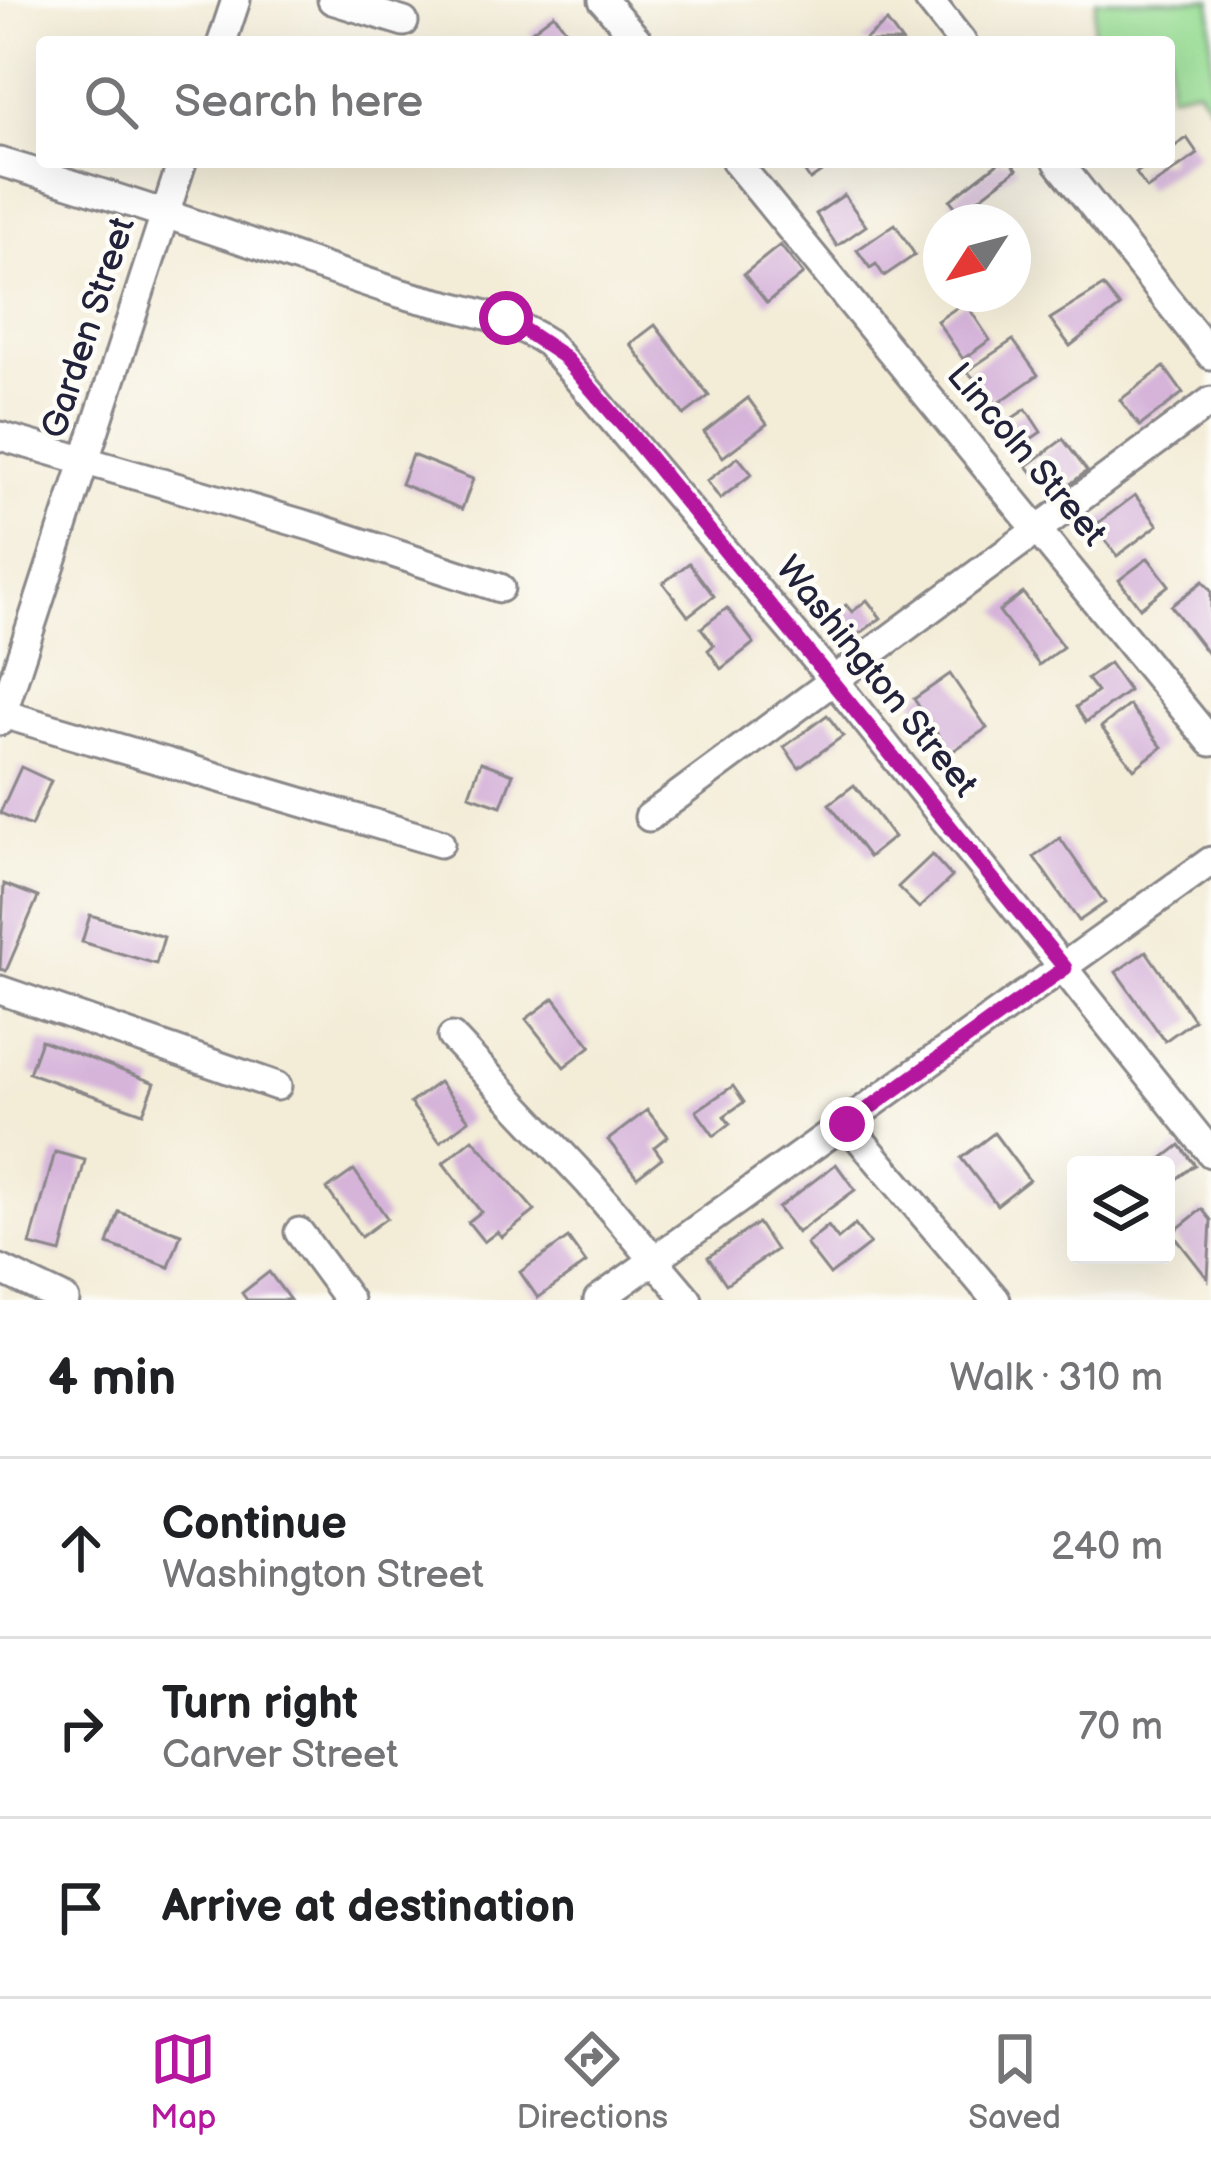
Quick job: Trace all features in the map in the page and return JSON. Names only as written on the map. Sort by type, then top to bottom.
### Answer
[{"type":"street","points":[[224,36],[236,0]]},
{"type":"street","points":[[332,0],[404,22]]},
{"type":"street","points":[[603,0],[634,36]]},
{"type":"street","points":[[928,0],[957,36]]},
{"type":"street","name":"Washington Street","points":[[0,162],[443,304],[506,318],[563,356],[835,682],[1211,1153]]},
{"type":"street","name":"Garden Street","points":[[1,716],[180,168]]},
{"type":"street","name":"Lincoln Street","points":[[741,168],[1211,742]]},
{"type":"street","points":[[1063,168],[1211,355]]},
{"type":"street","points":[[649,817],[1211,401]]},
{"type":"street","points":[[0,436],[500,588]]},
{"type":"street","points":[[1,716],[440,843]]},
{"type":"street","points":[[598,1300],[1211,861]]},
{"type":"street","points":[[0,990],[277,1086]]},
{"type":"street","points":[[452,1037],[688,1300]]},
{"type":"street","points":[[847,1124],[996,1300]]},
{"type":"street","points":[[299,1232],[349,1300]]},
{"type":"street","points":[[0,1269],[65,1300]]},
{"type":"green space","points":[[1096,0],[1211,0],[1211,107],[1197,88],[1175,93],[1175,36],[1089,36]]},
{"type":"building","points":[[554,14],[570,36],[531,36],[529,33]]},
{"type":"building","points":[[887,22],[898,36],[870,36]]},
{"type":"building","points":[[1187,138],[1198,154],[1147,189],[1136,173],[1143,168],[1175,168],[1175,146]]},
{"type":"building","points":[[804,168],[827,168],[810,180]]},
{"type":"building","points":[[991,168],[1017,169],[972,204],[950,200]]},
{"type":"building","points":[[844,195],[866,226],[837,246],[816,214]]},
{"type":"building","points":[[895,224],[915,255],[884,276],[876,264],[870,268],[857,250]]},
{"type":"building","points":[[780,245],[803,274],[767,303],[744,274]]},
{"type":"building","points":[[1103,286],[1120,307],[1070,346],[1050,319]]},
{"type":"building","points":[[950,312],[972,312],[990,340],[963,359],[937,321]]},
{"type":"building","points":[[655,325],[709,396],[684,415],[630,344]]},
{"type":"building","points":[[1013,340],[1038,375],[997,404],[967,371]]},
{"type":"building","points":[[1164,367],[1183,393],[1140,426],[1120,400]]},
{"type":"building","points":[[748,398],[767,424],[723,457],[704,432]]},
{"type":"building","points":[[1026,409],[1041,432],[1025,443],[1019,434],[1009,442],[999,427]]},
{"type":"building","points":[[1063,439],[1087,471],[1059,493],[1049,480],[1042,485],[1027,466]]},
{"type":"building","points":[[412,455],[473,479],[462,509],[401,484]]},
{"type":"building","points":[[738,457],[752,474],[720,499],[707,481]]},
{"type":"building","points":[[1135,495],[1158,525],[1117,556],[1094,526]]},
{"type":"building","points":[[1148,558],[1169,585],[1140,608],[1119,580]]},
{"type":"building","points":[[689,563],[714,596],[688,616],[663,583]]},
{"type":"building","points":[[1203,581],[1211,591],[1211,658],[1171,606]]},
{"type":"building","points":[[1023,593],[1063,647],[1039,665],[999,611]]},
{"type":"building","points":[[867,600],[881,618],[843,646],[829,629],[840,620],[835,613],[846,605],[852,612]]},
{"type":"building","points":[[727,608],[754,643],[721,669],[708,650],[714,645],[701,628]]},
{"type":"building","points":[[1109,663],[1129,691],[1086,722],[1076,707],[1097,692],[1087,679]]},
{"type":"building","points":[[950,674],[987,728],[950,753],[914,699]]},
{"type":"building","points":[[1129,705],[1162,747],[1134,769],[1101,727]]},
{"type":"building","points":[[827,715],[843,736],[799,768],[784,747]]},
{"type":"building","points":[[481,762],[513,774],[501,806],[469,795]]},
{"type":"building","points":[[21,767],[51,781],[31,826],[0,813]]},
{"type":"building","points":[[854,785],[894,837],[869,857],[829,804]]},
{"type":"building","points":[[1060,838],[1105,903],[1079,921],[1034,857]]},
{"type":"building","points":[[932,855],[952,877],[919,908],[898,887]]},
{"type":"building","points":[[4,884],[38,897],[6,971],[0,969]]},
{"type":"building","points":[[90,915],[164,937],[156,964],[82,942]]},
{"type":"building","points":[[1146,951],[1194,1020],[1165,1041],[1116,972]]},
{"type":"building","points":[[554,998],[591,1046],[564,1067],[526,1019]]},
{"type":"building","points":[[41,1040],[155,1083],[143,1113],[29,1073]]},
{"type":"building","points":[[439,1082],[469,1120],[440,1142],[410,1103]]},
{"type":"building","points":[[733,1086],[744,1102],[724,1116],[730,1124],[714,1136],[696,1111]]},
{"type":"building","points":[[647,1110],[668,1136],[654,1147],[662,1158],[637,1177],[608,1140]]},
{"type":"building","points":[[994,1133],[1029,1180],[997,1205],[961,1158]]},
{"type":"building","points":[[473,1139],[535,1211],[502,1237],[497,1232],[484,1242],[468,1222],[481,1212],[443,1163]]},
{"type":"building","points":[[1180,1145],[1195,1165],[1175,1180],[1175,1156],[1166,1156]]},
{"type":"building","points":[[55,1152],[85,1160],[61,1253],[30,1245]]},
{"type":"building","points":[[836,1164],[855,1190],[797,1233],[778,1208]]},
{"type":"building","points":[[354,1170],[387,1218],[361,1237],[327,1189]]},
{"type":"building","points":[[1202,1209],[1211,1220],[1208,1279],[1175,1237],[1175,1231]]},
{"type":"building","points":[[119,1212],[181,1234],[169,1267],[108,1244]]},
{"type":"building","points":[[758,1223],[776,1250],[726,1284],[708,1257]]},
{"type":"building","points":[[855,1225],[870,1244],[830,1275],[806,1244],[828,1226],[838,1239]]},
{"type":"building","points":[[568,1238],[586,1263],[538,1298],[520,1272]]},
{"type":"building","points":[[269,1272],[290,1300],[247,1300],[242,1293]]},
{"type":"route","points":[[506,318],[563,356],[627,430],[1065,968],[847,1124]]}]
